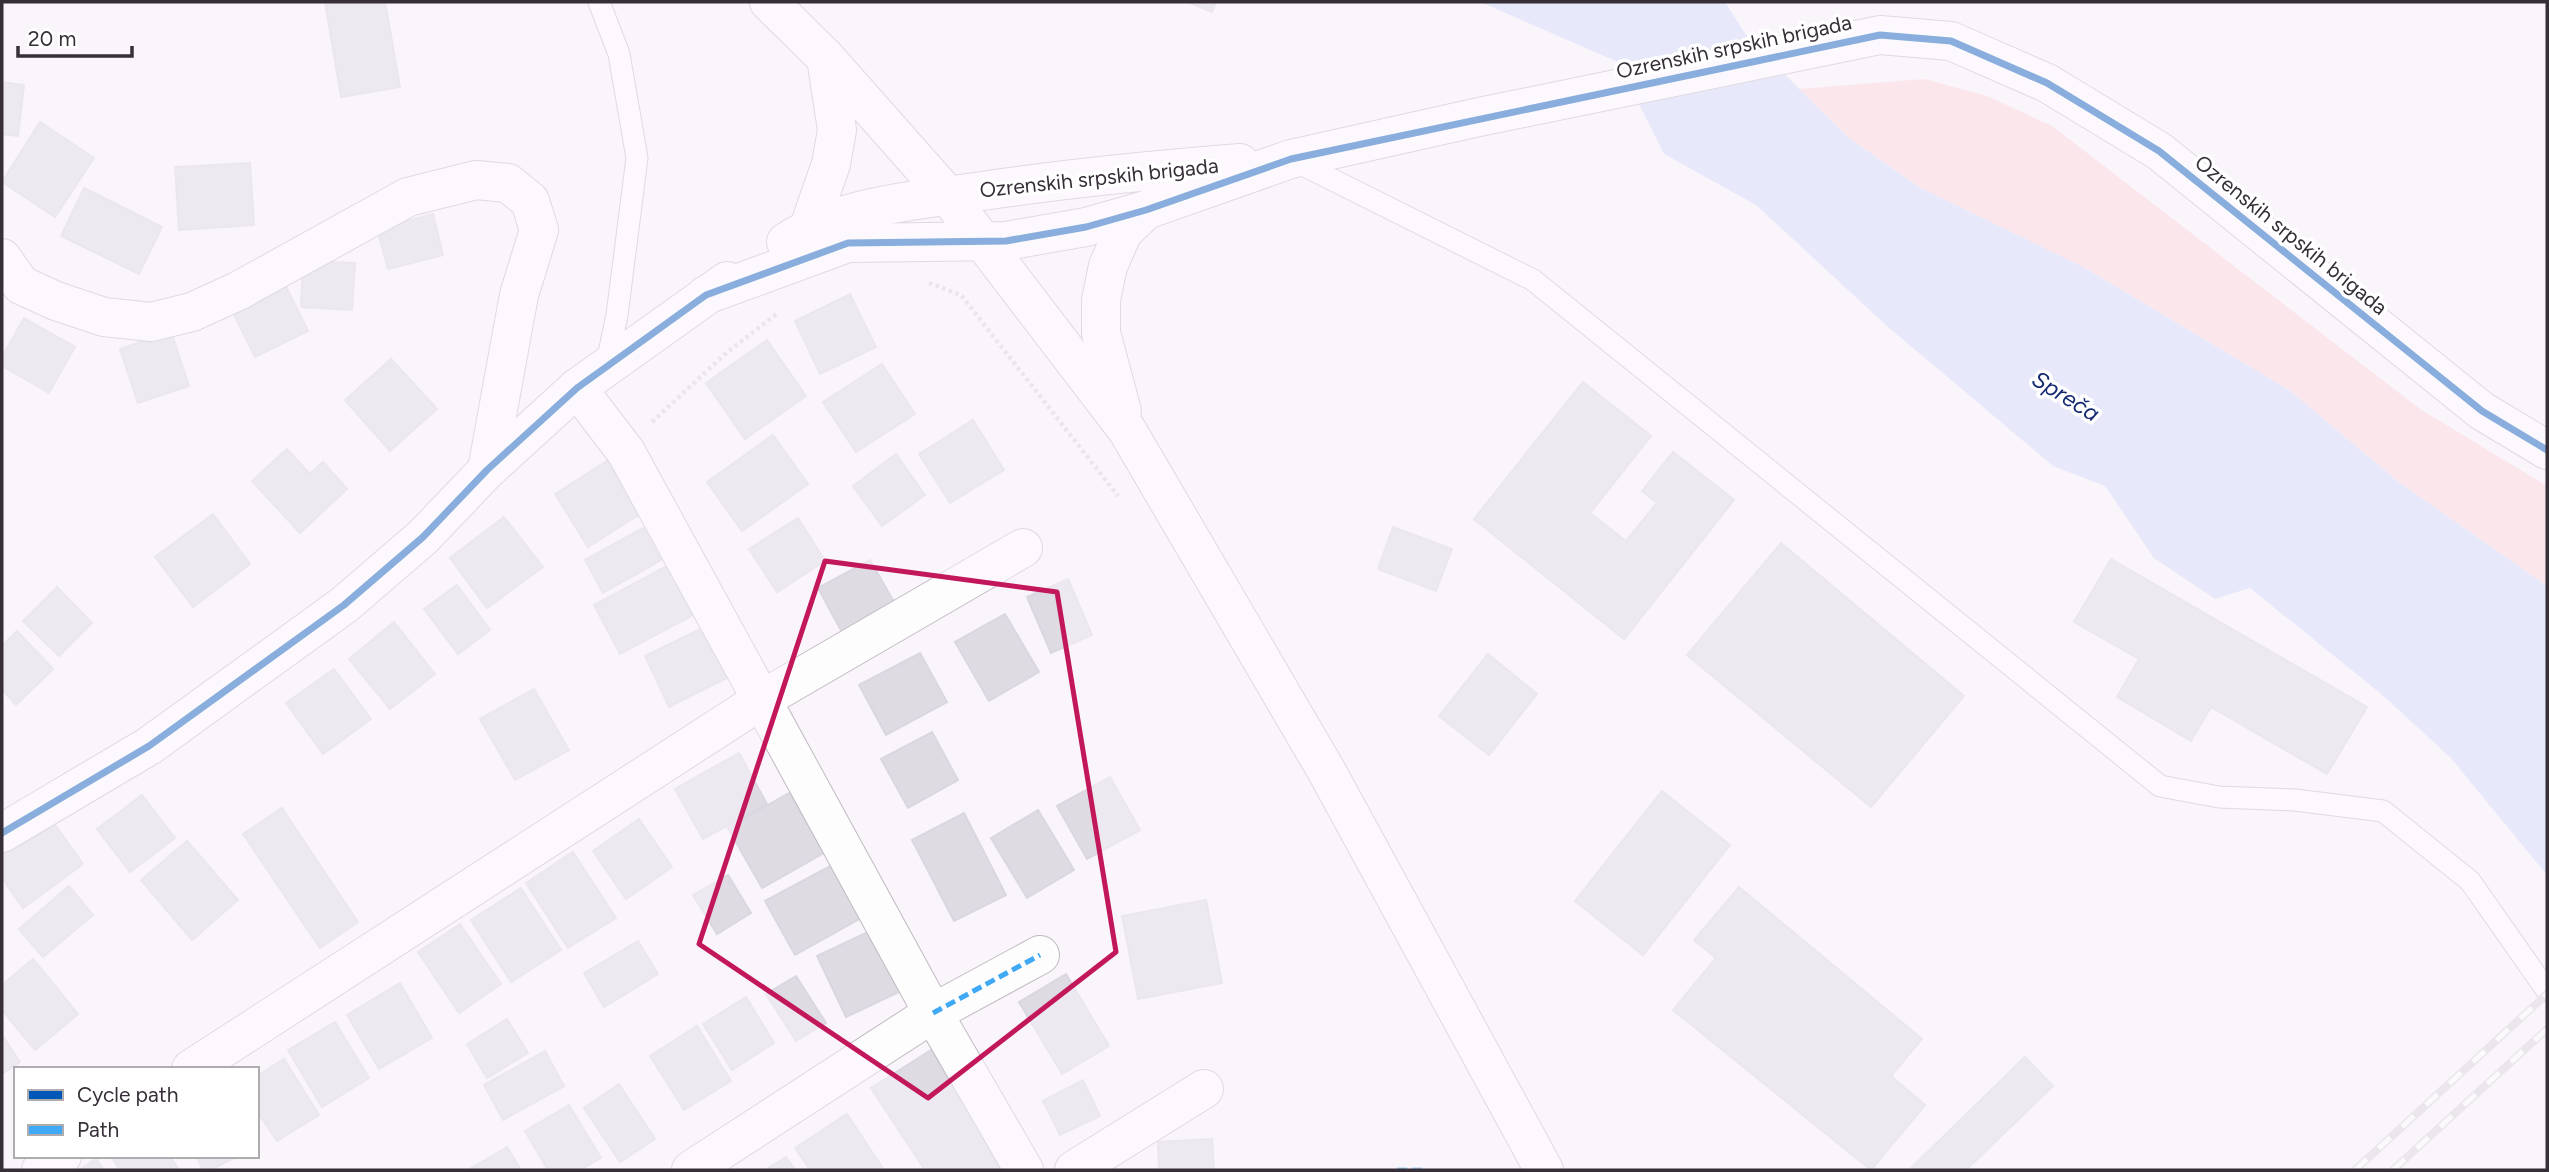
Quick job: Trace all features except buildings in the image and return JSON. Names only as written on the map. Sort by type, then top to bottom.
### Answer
[{"type":"main road","points":[[769,2],[826,58],[948,196],[1127,430],[1326,770],[1544,1170]]},
{"type":"main road","name":"Ozrenskih srpskih brigada","points":[[706,295],[848,243],[1006,241],[1086,227],[1146,210],[1291,159],[1479,117],[1880,35],[1951,40],[2048,83],[2158,151],[2482,411],[2547,450]]},
{"type":"main road","points":[[809,227],[831,164],[837,130],[826,58]]},
{"type":"main road","name":"Ozrenskih srpskih brigada","points":[[706,295],[809,227],[857,210],[1099,174],[1291,159]]},
{"type":"main road","points":[[2,258],[21,285],[56,301],[104,317],[151,322],[192,312],[238,291],[408,197],[476,180],[508,183],[530,201],[539,230],[519,295],[487,470]]},
{"type":"main road","points":[[1127,430],[1101,333],[1101,300],[1108,267],[1123,232],[1146,210]]},
{"type":"main road","points":[[2,833],[149,746],[344,605],[423,537],[487,470],[592,377],[706,295]]},
{"type":"main road","points":[[592,377],[626,452],[933,1013],[1024,1170]]},
{"type":"main road","points":[[194,1067],[763,699],[1023,548]]},
{"type":"main road","points":[[691,1170],[933,1013],[1040,956]]},
{"type":"main road","points":[[1074,1170],[1204,1089]]},
{"type":"main road","points":[[41,1170],[59,1158]]},
{"type":"lane","points":[[592,377],[617,314],[637,158],[620,54],[599,2]]},
{"type":"lane","points":[[1291,159],[1533,280],[2160,786],[2219,797],[2295,800],[2383,811],[2470,881],[2547,990]]},
{"type":"path","points":[[917,282],[961,295],[1124,503]]},
{"type":"path","points":[[646,428],[725,354],[789,306]]},
{"type":"highlighted area","points":[[825,561],[1057,592],[1116,952],[928,1098],[699,944]]},
{"type":"shaded area","points":[[1925,79],[1987,96],[2052,126],[2420,409],[2547,486],[2547,586],[2400,483],[2289,390],[2085,268],[1919,187],[1849,138],[1799,89]]},
{"type":"water","name":"Spreča","points":[[1480,2],[1725,2],[1748,38],[1849,138],[1919,187],[2085,268],[2289,390],[2400,483],[2547,586],[2547,875],[2450,757],[2380,693],[2250,588],[2215,599],[2154,558],[2105,486],[2053,466],[1887,326],[1756,205],[1664,154],[1618,62]]},
{"type":"railway","points":[[2355,1170],[2547,994]]},
{"type":"railway","points":[[2393,1170],[2547,1029]]},
{"type":"marked path","points":[[933,1013],[1040,955]]},
{"type":"marked path","points":[[1397,1170],[1423,1170]]},
{"type":"cycle path","points":[[2,833],[149,746],[344,605],[423,537],[487,470],[577,388],[706,295],[848,243],[1006,241],[1086,227],[1146,210],[1291,159],[1880,35],[1951,41],[2047,83],[2159,151],[2482,411],[2547,450]]}]
